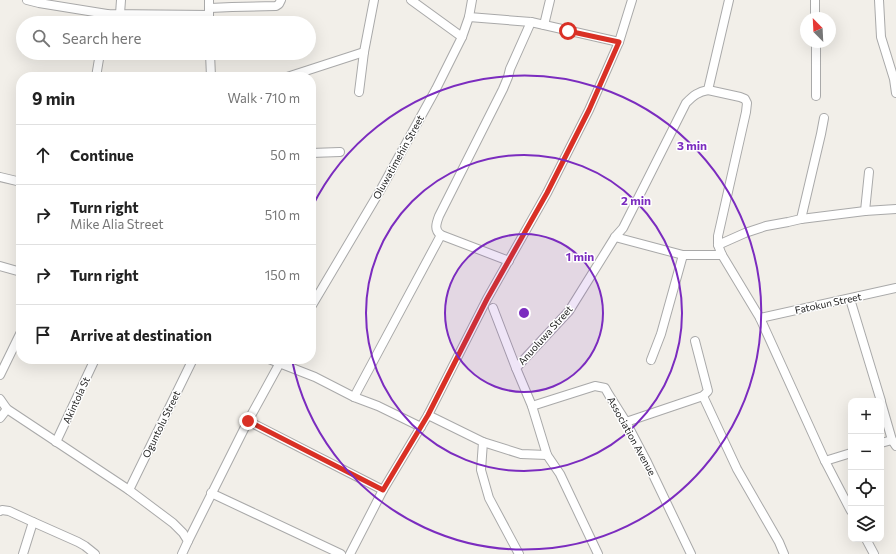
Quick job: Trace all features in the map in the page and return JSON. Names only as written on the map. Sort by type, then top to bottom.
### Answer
[{"type":"street","points":[[27,0],[107,14],[209,12],[232,7],[276,6],[281,0]]},
{"type":"street","points":[[120,14],[121,0]]},
{"type":"street","points":[[359,92],[364,52],[374,0]]},
{"type":"street","points":[[411,0],[462,37]]},
{"type":"street","name":"Oluwatimehin Street","points":[[316,300],[381,189],[436,89],[462,37],[469,17],[472,0]]},
{"type":"street","points":[[544,25],[550,0]]},
{"type":"street","points":[[350,554],[383,490],[421,428],[487,299],[547,193],[585,117],[619,42],[632,0]]},
{"type":"street","points":[[729,0],[708,90],[740,97],[745,99],[747,103],[718,236],[718,245],[722,255],[760,318],[825,461],[848,506]]},
{"type":"street","points":[[815,0],[816,12]]},
{"type":"street","points":[[879,0],[882,37],[894,79],[896,92]]},
{"type":"street","points":[[469,17],[530,22],[619,42]]},
{"type":"street","points":[[509,261],[441,235],[436,226],[438,216],[503,89],[530,22]]},
{"type":"street","points":[[816,48],[816,96]]},
{"type":"street","points":[[302,72],[364,52]]},
{"type":"street","points":[[97,72],[99,60]]},
{"type":"street","points":[[210,60],[211,72]]},
{"type":"street","name":"Anuoluwa Street","points":[[598,554],[560,474],[547,455],[532,406],[516,368],[569,311],[615,237],[623,228],[686,103],[693,96],[708,90]]},
{"type":"street","points":[[801,218],[824,118]]},
{"type":"street","points":[[316,153],[340,152]]},
{"type":"street","points":[[865,211],[869,172]]},
{"type":"street","points":[[0,177],[16,181]]},
{"type":"street","points":[[718,245],[745,233],[766,226],[801,218],[896,209]]},
{"type":"street","points":[[354,397],[441,235]]},
{"type":"street","points":[[615,237],[683,255],[722,255]]},
{"type":"street","points":[[651,360],[661,334],[683,255]]},
{"type":"street","points":[[0,266],[16,271]]},
{"type":"street","name":"Fatokun Street","points":[[760,318],[896,288]]},
{"type":"street","points":[[850,299],[880,398]]},
{"type":"street","points":[[493,308],[516,368]]},
{"type":"street","points":[[626,422],[703,396],[708,391],[695,340]]},
{"type":"street","points":[[0,375],[16,342]]},
{"type":"street","name":"Akintola St","points":[[56,442],[93,364]]},
{"type":"street","name":"Oguntolu Street","points":[[129,490],[191,364]]},
{"type":"street","points":[[182,554],[211,493],[279,364]]},
{"type":"street","points":[[287,364],[354,397],[378,406],[421,428]]},
{"type":"street","name":"Association Avenue","points":[[532,406],[595,386],[605,388],[626,422],[646,460],[691,554]]},
{"type":"street","points":[[703,396],[737,469],[779,542],[784,554]]},
{"type":"street","points":[[0,399],[7,409],[129,490],[173,523],[183,533],[188,541]]},
{"type":"street","points":[[0,418],[7,409]]},
{"type":"street","points":[[884,411],[894,443],[884,444]]},
{"type":"street","points":[[428,415],[483,442],[521,454],[547,455]]},
{"type":"street","points":[[248,421],[383,490]]},
{"type":"street","points":[[483,442],[481,470],[489,498],[519,554]]},
{"type":"street","points":[[825,461],[848,454]]},
{"type":"street","points":[[211,493],[341,554]]},
{"type":"street","points":[[0,511],[8,510],[78,542],[95,554]]},
{"type":"street","points":[[23,554],[33,522]]},
{"type":"street","points":[[868,542],[874,554]]},
{"type":"route","points":[[248,421],[383,490],[428,415],[487,299],[547,193],[589,110],[619,42],[568,31]]}]
